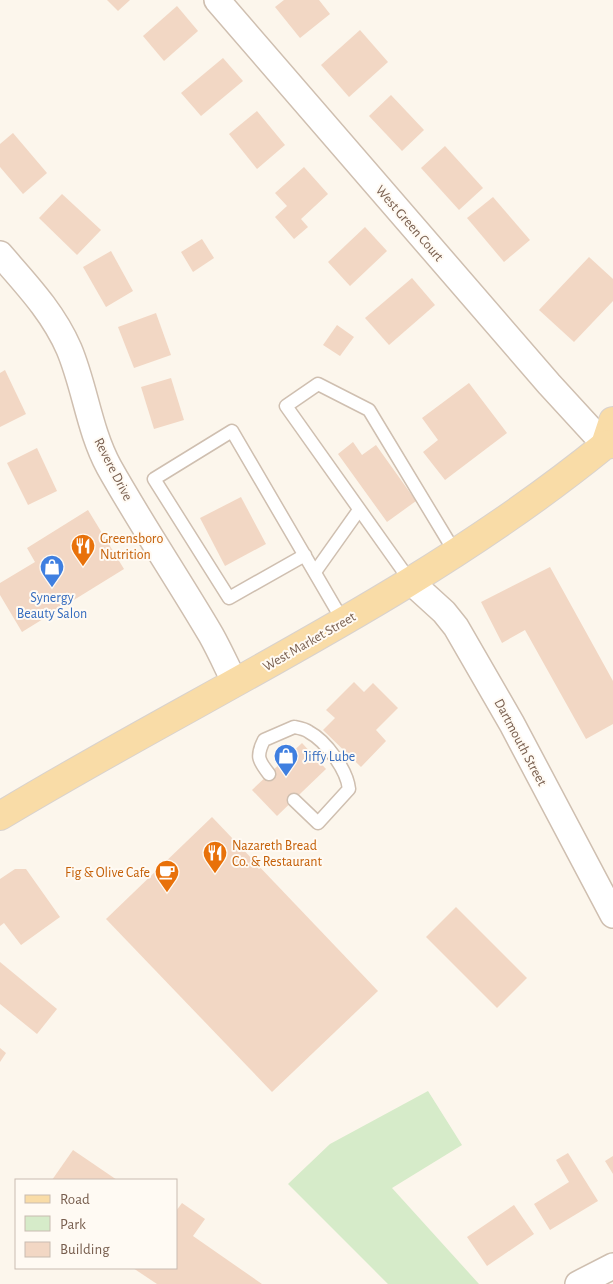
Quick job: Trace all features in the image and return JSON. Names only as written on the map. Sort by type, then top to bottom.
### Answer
[{"type":"main road","name":"West Market Street","points":[[0,816],[411,582],[456,554],[567,476],[610,437]]},
{"type":"street","name":"West Green Court","points":[[217,0],[549,384],[610,437]]},
{"type":"street","name":"Revere Drive","points":[[0,254],[52,317],[68,348],[84,392],[95,434],[108,465],[212,637],[235,683]]},
{"type":"street","name":"Dartmouth Street","points":[[411,582],[444,612],[456,627],[512,724],[613,915]]},
{"type":"street","points":[[578,1284],[613,1266]]},
{"type":"lane","points":[[411,582],[286,406],[318,384],[369,410],[456,554]]},
{"type":"lane","points":[[305,555],[229,598],[154,479],[232,431],[294,537],[305,555],[315,572],[343,621]]},
{"type":"lane","points":[[315,572],[359,510]]},
{"type":"lane","points":[[269,774],[260,763],[258,753],[264,740],[294,726],[310,732],[328,748],[342,766],[348,779],[349,789],[318,823],[294,800]]},
{"type":"green space","points":[[428,1091],[462,1145],[392,1188],[479,1284],[388,1284],[288,1184],[330,1144]]},
{"type":"building","points":[[107,0],[130,0],[118,11]]},
{"type":"building","points":[[284,0],[319,0],[330,14],[300,38],[275,7]]},
{"type":"building","points":[[177,6],[198,31],[164,61],[143,36]]},
{"type":"building","points":[[360,30],[388,62],[349,97],[321,65]]},
{"type":"building","points":[[223,58],[243,81],[201,116],[181,93]]},
{"type":"building","points":[[391,95],[424,130],[402,151],[369,116]]},
{"type":"building","points":[[257,111],[285,145],[257,169],[229,134]]},
{"type":"building","points":[[13,133],[47,173],[23,194],[0,167],[0,144]]},
{"type":"building","points":[[445,146],[483,188],[459,210],[421,168]]},
{"type":"building","points":[[304,167],[328,194],[301,219],[308,227],[294,239],[275,217],[287,206],[275,193]]},
{"type":"building","points":[[62,194],[101,230],[77,255],[39,218]]},
{"type":"building","points":[[493,197],[530,240],[504,262],[467,218]]},
{"type":"building","points":[[365,227],[387,251],[350,286],[328,262]]},
{"type":"building","points":[[202,239],[214,258],[193,272],[181,252]]},
{"type":"building","points":[[111,251],[133,291],[106,307],[83,267]]},
{"type":"building","points":[[589,257],[613,279],[613,301],[574,342],[539,310]]},
{"type":"building","points":[[412,278],[435,305],[389,345],[365,318]]},
{"type":"building","points":[[156,313],[171,355],[134,368],[118,327]]},
{"type":"building","points":[[337,325],[354,337],[340,356],[323,345]]},
{"type":"building","points":[[5,370],[26,414],[0,427],[0,373]]},
{"type":"building","points":[[171,378],[184,420],[154,429],[141,387]]},
{"type":"building","points":[[469,383],[507,433],[445,480],[423,452],[438,440],[422,418]]},
{"type":"building","points":[[353,442],[362,455],[376,445],[416,501],[387,522],[338,454]]},
{"type":"building","points":[[37,448],[57,491],[28,505],[7,463]]},
{"type":"building","points":[[241,497],[266,544],[225,566],[200,518]]},
{"type":"building","points":[[88,510],[124,569],[22,632],[0,595],[0,583],[35,562],[27,548]]},
{"type":"building","points":[[550,567],[613,681],[613,724],[586,739],[525,630],[502,643],[481,602]]},
{"type":"building","points":[[354,682],[364,692],[373,683],[398,708],[376,730],[386,741],[361,767],[323,730],[335,718],[326,710]]},
{"type":"building","points":[[302,743],[326,769],[277,816],[252,790]]},
{"type":"building","points":[[212,817],[378,991],[272,1092],[106,919]]},
{"type":"building","points":[[15,869],[26,869],[60,917],[21,945],[4,923],[0,926],[0,879]]},
{"type":"building","points":[[456,907],[527,978],[497,1008],[426,937]]},
{"type":"building","points":[[0,962],[57,1009],[37,1034],[0,1004]]},
{"type":"building","points":[[0,1048],[6,1053],[0,1062]]},
{"type":"building","points":[[73,1150],[116,1179],[53,1179]]},
{"type":"building","points":[[568,1153],[598,1201],[550,1230],[534,1204],[569,1182],[556,1160]]},
{"type":"building","points":[[613,1156],[613,1174],[605,1161]]},
{"type":"building","points":[[182,1203],[205,1219],[193,1236],[262,1284],[157,1284],[134,1269],[178,1269],[178,1208]]},
{"type":"building","points":[[514,1205],[534,1234],[487,1266],[467,1237]]},
{"type":"place","name":"Greensboro Nutrition","points":[[83,567]]},
{"type":"place","name":"Synergy Beauty Salon","points":[[52,588]]},
{"type":"place","name":"Jiffy Lube","points":[[286,777]]},
{"type":"place","name":"Nazareth Bread Co. & Restaurant","points":[[215,874]]},
{"type":"place","name":"Fig & Olive Cafe","points":[[167,893]]}]
